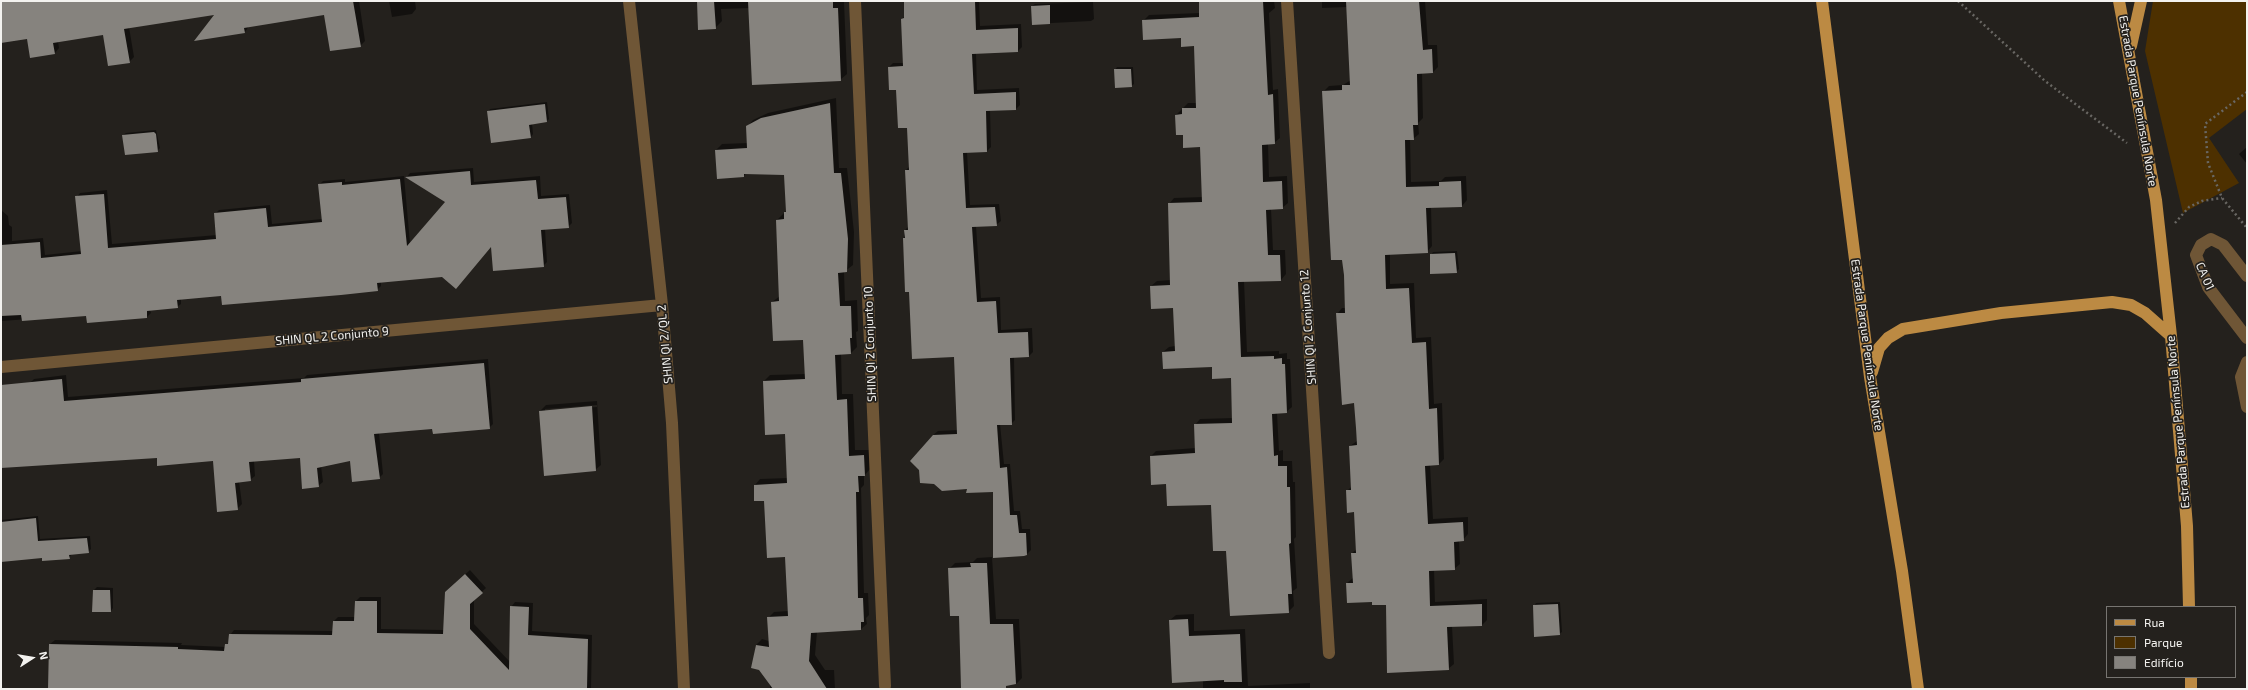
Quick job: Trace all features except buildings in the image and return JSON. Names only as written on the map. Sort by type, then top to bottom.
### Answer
[{"type":"main road","name":"Estrada Parque Península Norte","points":[[1822,1],[1870,377],[1902,570],[1918,689]]},
{"type":"main road","name":"Estrada Parque Península Norte","points":[[2119,1],[2130,51],[2160,239],[2171,336],[2187,526],[2189,606]]},
{"type":"main road","points":[[2130,51],[2141,1]]},
{"type":"main road","points":[[1870,377],[1879,348],[1888,338],[1904,329],[2002,313],[2112,302],[2131,306],[2145,313],[2171,336]]},
{"type":"main road","points":[[2191,678],[2191,689]]},
{"type":"street","name":"SHIN QI 2/QL 2","points":[[629,1],[662,305],[678,523],[684,689]]},
{"type":"street","name":"SHIN QI 2 Conjunto 10","points":[[855,1],[885,686]]},
{"type":"street","name":"SHIN QI 2 Conjunto 12","points":[[1287,1],[1329,652]]},
{"type":"street","name":"CA 01","points":[[2247,276],[2223,245],[2211,239],[2201,244],[2196,255],[2208,287],[2247,338]]},
{"type":"street","name":"SHIN QL 2 Conjunto 9","points":[[1,366],[662,305]]},
{"type":"street","points":[[2247,362],[2241,377],[2247,407]]},
{"type":"path","points":[[1958,1],[2045,81],[2148,160]]},
{"type":"path","points":[[2247,92],[2205,124],[2208,163],[2222,198],[2247,228]]},
{"type":"path","points":[[2160,239],[2189,207],[2202,200],[2222,198]]},
{"type":"green space","points":[[2153,1],[2247,1],[2247,109],[2209,138],[2239,183],[2183,213],[2145,51]]}]
